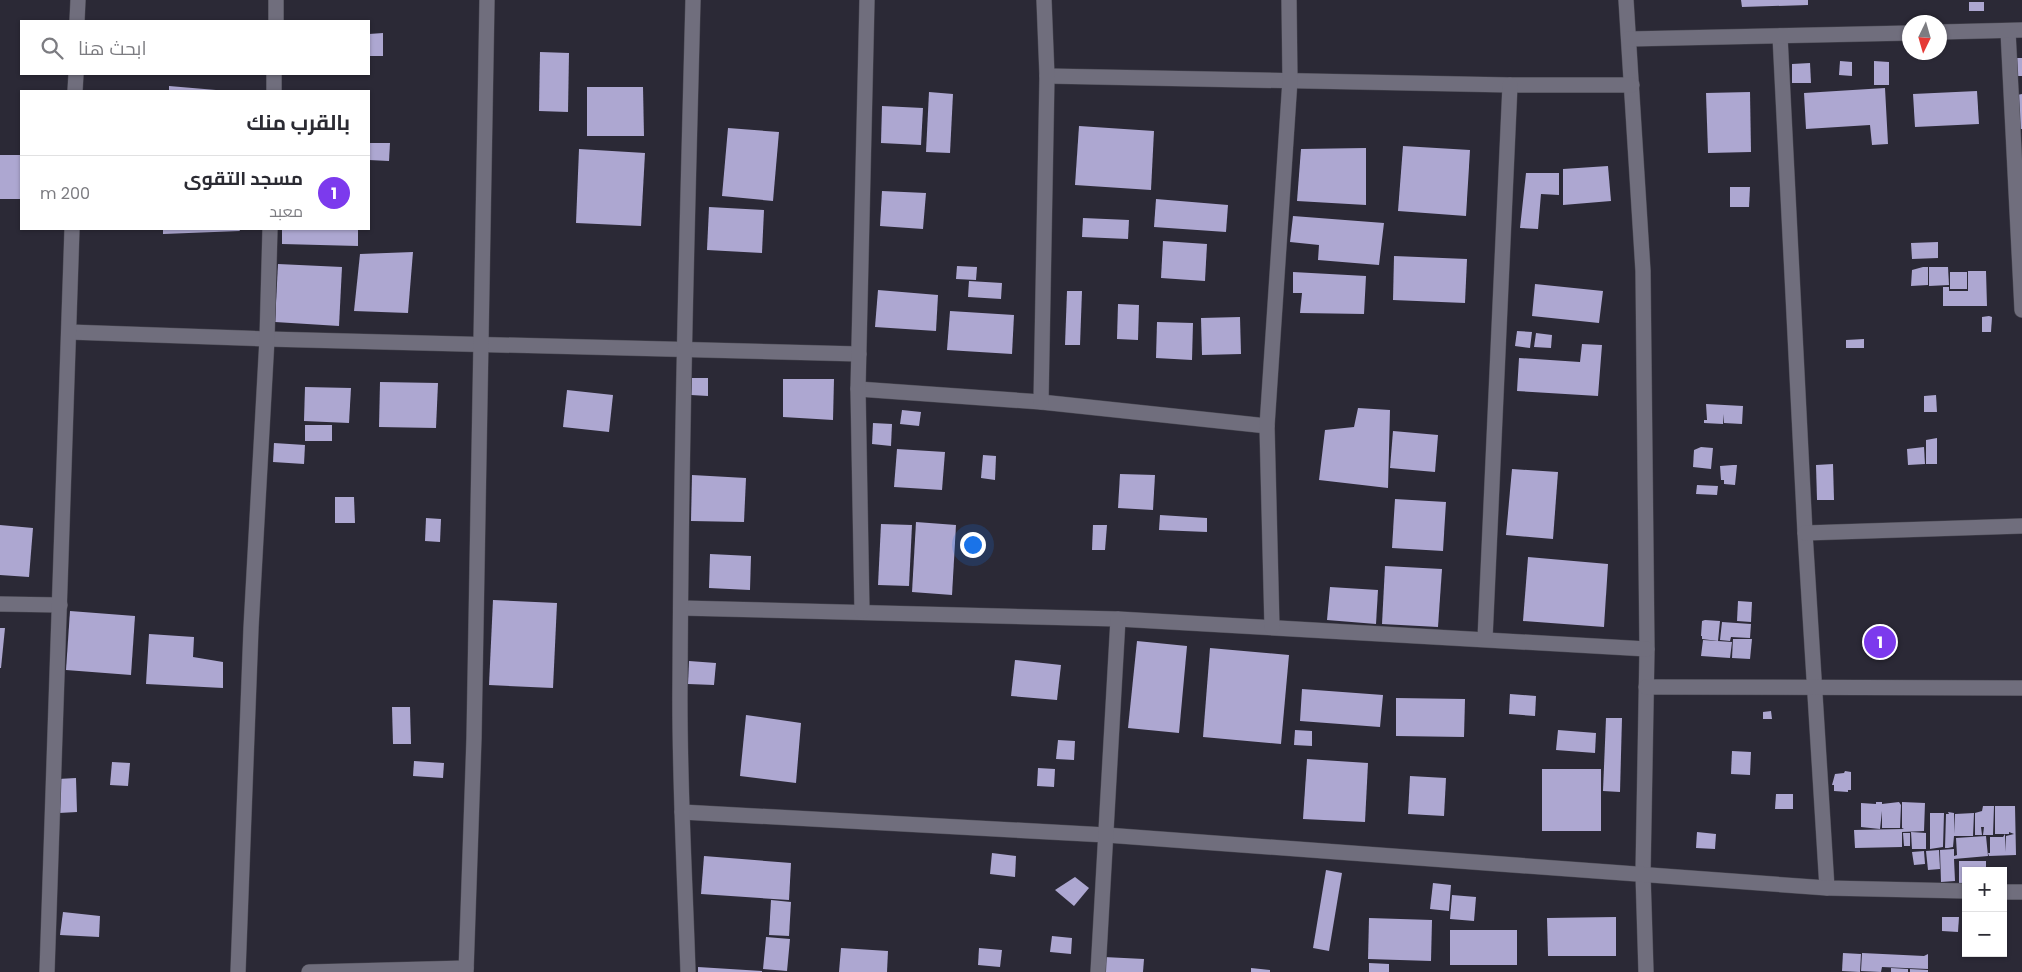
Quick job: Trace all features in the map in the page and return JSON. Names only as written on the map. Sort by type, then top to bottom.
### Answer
[{"type":"street","points":[[77,20],[78,0]]},
{"type":"street","points":[[276,0],[276,20]]},
{"type":"street","points":[[309,972],[466,970],[474,738],[487,0]]},
{"type":"street","points":[[688,972],[682,812],[680,686],[684,349],[693,0]]},
{"type":"street","points":[[862,611],[858,389],[867,0]]},
{"type":"street","points":[[1041,402],[1047,76],[1044,0]]},
{"type":"street","points":[[1272,628],[1267,426],[1290,80],[1289,0]]},
{"type":"street","points":[[1626,0],[1643,271],[1647,648],[1643,874],[1646,972]]},
{"type":"street","points":[[1947,32],[2015,31],[2022,310]]},
{"type":"street","points":[[1629,39],[1902,33]]},
{"type":"street","points":[[1780,36],[1805,533],[1827,888]]},
{"type":"street","points":[[75,90],[76,75]]},
{"type":"street","points":[[274,75],[274,90]]},
{"type":"street","points":[[1047,76],[1510,85],[1632,85]]},
{"type":"street","points":[[1485,640],[1510,85]]},
{"type":"street","points":[[46,972],[70,332],[72,230]]},
{"type":"street","points":[[238,972],[251,628],[267,339],[270,230]]},
{"type":"street","points":[[70,332],[267,339],[859,354]]},
{"type":"street","points":[[858,389],[1041,402],[1267,426]]},
{"type":"street","points":[[1805,533],[2022,526]]},
{"type":"street","points":[[0,604],[60,605]]},
{"type":"street","points":[[681,608],[862,611],[1118,619],[1647,648]]},
{"type":"street","points":[[1098,972],[1118,619]]},
{"type":"street","points":[[1646,687],[2022,688]]},
{"type":"street","points":[[682,812],[1106,835],[1827,888],[1962,891]]},
{"type":"street","points":[[2007,892],[2022,892]]},
{"type":"building","points":[[1741,0],[1808,0],[1808,5],[1742,7]]},
{"type":"building","points":[[1969,2],[1984,2],[1984,11],[1969,11]]},
{"type":"building","points":[[383,33],[383,56],[370,56],[370,34]]},
{"type":"building","points":[[540,52],[569,53],[568,112],[539,111]]},
{"type":"building","points":[[2015,58],[2022,58],[2022,76],[2016,76]]},
{"type":"building","points":[[1840,61],[1852,62],[1852,76],[1839,75]]},
{"type":"building","points":[[1874,61],[1889,62],[1889,85],[1874,85]]},
{"type":"building","points":[[1810,63],[1811,83],[1792,83],[1792,64]]},
{"type":"building","points":[[169,86],[216,90],[169,90]]},
{"type":"building","points":[[587,87],[643,87],[644,136],[587,136]]},
{"type":"building","points":[[1885,88],[1888,144],[1872,145],[1870,125],[1806,129],[1804,93]]},
{"type":"building","points":[[1977,91],[1979,124],[1915,127],[1913,94]]},
{"type":"building","points":[[929,92],[953,94],[950,153],[926,152]]},
{"type":"building","points":[[1750,92],[1751,152],[1708,153],[1706,93]]},
{"type":"building","points":[[2022,94],[2022,129],[2018,129],[2017,95]]},
{"type":"building","points":[[882,106],[923,108],[921,145],[881,143]]},
{"type":"building","points":[[1079,126],[1154,131],[1151,190],[1075,185]]},
{"type":"building","points":[[728,128],[779,132],[773,201],[722,196]]},
{"type":"building","points":[[370,143],[390,143],[389,161],[370,160]]},
{"type":"building","points":[[1403,146],[1470,150],[1466,216],[1398,211]]},
{"type":"building","points":[[1366,148],[1366,205],[1297,201],[1301,149]]},
{"type":"building","points":[[579,149],[645,153],[641,226],[576,223]]},
{"type":"building","points":[[0,155],[20,155],[20,199],[0,199]]},
{"type":"building","points":[[1608,166],[1611,201],[1563,205],[1563,169]]},
{"type":"building","points":[[1526,173],[1559,173],[1559,195],[1541,194],[1538,229],[1520,228]]},
{"type":"building","points":[[1730,187],[1750,187],[1749,207],[1730,207]]},
{"type":"building","points":[[882,191],[926,193],[923,229],[880,226]]},
{"type":"building","points":[[1156,199],[1228,205],[1226,232],[1154,227]]},
{"type":"building","points":[[709,207],[764,210],[762,253],[707,250]]},
{"type":"building","points":[[1293,216],[1384,223],[1379,265],[1318,260],[1319,245],[1290,242]]},
{"type":"building","points":[[1083,218],[1129,220],[1128,239],[1082,237]]},
{"type":"building","points":[[163,230],[240,231],[163,234]]},
{"type":"building","points":[[282,230],[358,230],[358,246],[282,244]]},
{"type":"building","points":[[1163,241],[1207,244],[1205,281],[1161,278]]},
{"type":"building","points":[[1938,242],[1938,258],[1912,259],[1911,243]]},
{"type":"building","points":[[413,252],[408,313],[354,311],[360,254]]},
{"type":"building","points":[[1394,256],[1467,259],[1465,303],[1393,300]]},
{"type":"building","points":[[278,264],[342,267],[339,326],[275,322]]},
{"type":"building","points":[[957,266],[977,267],[976,280],[956,279]]},
{"type":"building","points":[[1928,267],[1928,285],[1911,286],[1912,270]]},
{"type":"building","points":[[1929,267],[1948,267],[1949,285],[1929,286]]},
{"type":"building","points":[[1968,271],[1986,271],[1987,306],[1943,306],[1943,287],[1949,287],[1949,291],[1968,291]]},
{"type":"building","points":[[1293,272],[1366,276],[1364,314],[1300,313],[1302,293],[1293,293]]},
{"type":"building","points":[[1950,272],[1967,272],[1967,289],[1950,289]]},
{"type":"building","points":[[969,281],[1002,283],[1001,299],[968,297]]},
{"type":"building","points":[[1535,284],[1603,291],[1599,323],[1532,316]]},
{"type":"building","points":[[878,290],[938,295],[936,331],[875,327]]},
{"type":"building","points":[[1067,291],[1082,291],[1080,345],[1065,345]]},
{"type":"building","points":[[1118,304],[1139,305],[1138,340],[1117,339]]},
{"type":"building","points":[[950,311],[1014,315],[1012,354],[947,350]]},
{"type":"building","points":[[1240,317],[1241,354],[1202,355],[1201,318]]},
{"type":"building","points":[[1982,317],[1992,317],[1991,332],[1982,332]]},
{"type":"building","points":[[1157,322],[1193,323],[1192,360],[1156,358]]},
{"type":"building","points":[[1517,331],[1532,332],[1530,348],[1515,346]]},
{"type":"building","points":[[1536,333],[1552,335],[1551,348],[1534,347]]},
{"type":"building","points":[[1864,339],[1864,348],[1846,348],[1846,340]]},
{"type":"building","points":[[1582,344],[1602,345],[1598,396],[1517,391],[1519,358],[1580,362]]},
{"type":"building","points":[[692,378],[708,378],[708,396],[691,395]]},
{"type":"building","points":[[783,379],[834,379],[833,420],[783,417]]},
{"type":"building","points":[[380,382],[438,383],[436,428],[379,427]]},
{"type":"building","points":[[305,387],[351,388],[349,423],[304,421]]},
{"type":"building","points":[[567,390],[613,395],[609,432],[563,427]]},
{"type":"building","points":[[1936,395],[1937,412],[1924,412],[1924,396]]},
{"type":"building","points":[[1706,404],[1743,406],[1742,424],[1724,423],[1724,414],[1723,424],[1704,423],[1704,420],[1707,420]]},
{"type":"building","points":[[1358,408],[1390,410],[1388,488],[1319,480],[1325,430],[1354,427]]},
{"type":"building","points":[[902,410],[921,412],[919,426],[900,424]]},
{"type":"building","points":[[873,423],[892,424],[891,446],[872,444]]},
{"type":"building","points":[[305,425],[332,425],[332,441],[305,441]]},
{"type":"building","points":[[1393,431],[1438,435],[1435,472],[1390,468]]},
{"type":"building","points":[[1937,438],[1937,464],[1926,464],[1926,440]]},
{"type":"building","points":[[274,443],[305,445],[304,464],[273,462]]},
{"type":"building","points":[[1701,447],[1713,448],[1711,469],[1693,467],[1694,450]]},
{"type":"building","points":[[1924,447],[1925,464],[1908,465],[1907,449]]},
{"type":"building","points":[[897,449],[945,452],[942,490],[894,487]]},
{"type":"building","points":[[983,455],[996,456],[995,480],[981,478]]},
{"type":"building","points":[[1833,464],[1834,500],[1817,500],[1816,465]]},
{"type":"building","points":[[1737,465],[1735,485],[1724,484],[1724,480],[1721,480],[1720,466]]},
{"type":"building","points":[[1512,469],[1558,472],[1553,539],[1506,535]]},
{"type":"building","points":[[1120,474],[1155,475],[1153,510],[1118,508]]},
{"type":"building","points":[[692,475],[746,478],[744,522],[691,521]]},
{"type":"building","points":[[1697,485],[1718,486],[1717,495],[1696,494]]},
{"type":"building","points":[[335,497],[354,497],[355,523],[335,523]]},
{"type":"building","points":[[1395,499],[1446,502],[1443,551],[1392,548]]},
{"type":"building","points":[[1160,515],[1207,518],[1207,532],[1159,530]]},
{"type":"building","points":[[426,518],[441,519],[440,542],[425,541]]},
{"type":"building","points":[[916,522],[956,525],[952,595],[912,592]]},
{"type":"building","points":[[881,524],[912,525],[909,586],[878,585]]},
{"type":"building","points":[[0,525],[33,528],[29,577],[0,575]]},
{"type":"building","points":[[1093,525],[1107,525],[1105,550],[1092,550]]},
{"type":"building","points":[[710,554],[751,556],[750,590],[709,588]]},
{"type":"building","points":[[1528,557],[1608,564],[1604,627],[1523,621]]},
{"type":"building","points":[[1385,566],[1442,569],[1438,627],[1382,624]]},
{"type":"building","points":[[1330,587],[1378,590],[1376,624],[1327,620]]},
{"type":"building","points":[[493,600],[557,603],[553,688],[489,685]]},
{"type":"building","points":[[1738,601],[1752,602],[1751,622],[1737,621]]},
{"type":"building","points":[[70,611],[135,616],[131,675],[66,670]]},
{"type":"building","points":[[1702,621],[1720,621],[1718,641],[1702,639]]},
{"type":"building","points":[[1722,622],[1751,624],[1750,638],[1731,637],[1730,641],[1720,640]]},
{"type":"building","points":[[0,628],[5,628],[1,668],[0,668]]},
{"type":"building","points":[[149,634],[194,637],[193,657],[223,662],[223,688],[146,684]]},
{"type":"building","points":[[1733,639],[1752,639],[1750,659],[1732,658]]},
{"type":"building","points":[[1703,640],[1732,642],[1730,658],[1701,656]]},
{"type":"building","points":[[1137,641],[1187,646],[1179,733],[1128,728]]},
{"type":"building","points":[[1210,648],[1289,655],[1281,744],[1203,737]]},
{"type":"building","points":[[1015,660],[1061,665],[1057,700],[1011,696]]},
{"type":"building","points":[[689,661],[716,663],[714,685],[688,684]]},
{"type":"building","points":[[1302,689],[1383,695],[1380,727],[1300,721]]},
{"type":"building","points":[[1510,694],[1536,696],[1535,716],[1509,714]]},
{"type":"building","points":[[1396,698],[1465,699],[1464,737],[1396,736]]},
{"type":"building","points":[[392,707],[410,707],[411,744],[393,744]]},
{"type":"building","points":[[1771,711],[1772,719],[1763,719],[1763,712]]},
{"type":"building","points":[[746,715],[801,723],[796,783],[740,776]]},
{"type":"building","points":[[1606,718],[1622,718],[1620,792],[1603,791]]},
{"type":"building","points":[[1295,730],[1312,731],[1312,746],[1294,745]]},
{"type":"building","points":[[1558,730],[1596,733],[1595,753],[1556,750]]},
{"type":"building","points":[[1058,740],[1075,741],[1074,760],[1056,759]]},
{"type":"building","points":[[1732,751],[1751,752],[1750,775],[1731,774]]},
{"type":"building","points":[[1307,759],[1368,763],[1365,822],[1303,819]]},
{"type":"building","points":[[414,761],[444,763],[443,778],[413,776]]},
{"type":"building","points":[[112,762],[130,763],[128,786],[110,785]]},
{"type":"building","points":[[1038,768],[1055,769],[1054,787],[1037,786]]},
{"type":"building","points":[[1542,769],[1601,769],[1601,831],[1542,831]]},
{"type":"building","points":[[1845,771],[1851,772],[1851,790],[1848,790],[1848,792],[1834,791],[1834,785],[1832,785],[1835,774],[1844,773]]},
{"type":"building","points":[[1410,776],[1446,778],[1444,816],[1408,814]]},
{"type":"building","points":[[76,778],[77,812],[59,813],[58,779]]},
{"type":"building","points":[[1776,794],[1793,794],[1793,809],[1775,809]]},
{"type":"building","points":[[1876,802],[1882,802],[1882,804],[1899,802],[1901,805],[1900,828],[1882,828],[1882,811],[1880,829],[1861,827],[1861,803],[1876,804]]},
{"type":"building","points":[[1902,802],[1925,803],[1924,831],[1902,832],[1902,847],[1855,848],[1854,830],[1904,829],[1902,828]]},
{"type":"building","points":[[1983,806],[1994,806],[1993,835],[1983,835],[1984,827],[1981,827],[1982,835],[1975,835],[1975,813],[1982,811]]},
{"type":"building","points":[[1995,806],[2015,806],[2016,855],[1989,856],[1990,837],[2003,837],[2005,834],[1995,834]],"holes":[[[2009,832],[2014,834],[2006,836],[2005,852],[2005,834],[2009,834]]]},
{"type":"building","points":[[1948,812],[1954,813],[1954,834],[1955,814],[1974,813],[1973,836],[1954,836],[1953,847],[1945,848],[1946,814],[1949,814]]},
{"type":"building","points":[[1930,813],[1944,813],[1943,847],[1930,849]]},
{"type":"building","points":[[1697,832],[1716,834],[1715,849],[1696,848]]},
{"type":"building","points":[[1911,832],[1926,833],[1926,849],[1912,849]]},
{"type":"building","points":[[1903,833],[1910,833],[1910,846],[1904,846]]},
{"type":"building","points":[[1986,836],[1988,856],[1954,859],[1955,881],[1941,882],[1940,850],[1954,849],[1954,856],[1957,855],[1956,838]]},
{"type":"building","points":[[1939,850],[1940,869],[1928,870],[1926,851]]},
{"type":"building","points":[[1924,851],[1925,864],[1914,865],[1912,852]]},
{"type":"building","points":[[992,853],[1016,856],[1015,877],[990,874]]},
{"type":"building","points":[[704,856],[791,863],[789,900],[701,894]]},
{"type":"building","points":[[1959,861],[1986,861],[1986,867],[1962,867],[1962,887],[1959,887]]},
{"type":"building","points":[[1326,870],[1342,873],[1329,951],[1313,948]]},
{"type":"building","points":[[1075,877],[1089,888],[1074,906],[1055,890]]},
{"type":"building","points":[[1433,883],[1451,885],[1449,911],[1430,909]]},
{"type":"building","points":[[1452,895],[1476,897],[1474,921],[1450,919]]},
{"type":"building","points":[[771,900],[791,902],[789,936],[769,935]]},
{"type":"building","points":[[63,912],[100,916],[99,937],[60,935]]},
{"type":"building","points":[[1616,917],[1616,956],[1548,956],[1547,918]]},
{"type":"building","points":[[1942,917],[1959,917],[1958,932],[1942,931]]},
{"type":"building","points":[[1369,918],[1432,920],[1431,961],[1368,959]]},
{"type":"building","points":[[1450,930],[1517,930],[1517,965],[1450,965]]},
{"type":"building","points":[[1052,936],[1072,938],[1071,954],[1050,952]]},
{"type":"building","points":[[766,937],[790,939],[787,971],[763,969]]},
{"type":"building","points":[[841,948],[888,951],[887,972],[839,972]]},
{"type":"building","points":[[979,948],[1002,950],[1000,967],[978,965]]},
{"type":"building","points":[[1843,953],[1861,954],[1860,972],[1842,971]]},
{"type":"building","points":[[1862,953],[1924,956],[1928,954],[1928,969],[1882,967],[1881,972],[1861,971]]},
{"type":"building","points":[[1104,957],[1144,959],[1143,972],[1103,972]]},
{"type":"building","points":[[1369,963],[1389,964],[1389,972],[1369,972]]},
{"type":"building","points":[[698,967],[762,971],[762,972],[698,972]]},
{"type":"building","points":[[1251,968],[1270,970],[1270,972],[1251,972]]},
{"type":"building","points":[[1891,968],[1908,969],[1908,972],[1891,972]]},
{"type":"building","points":[[1910,969],[1928,970],[1928,972],[1910,972]]},
{"type":"place","name":"مسجد التقوى","points":[[1880,642]]}]
